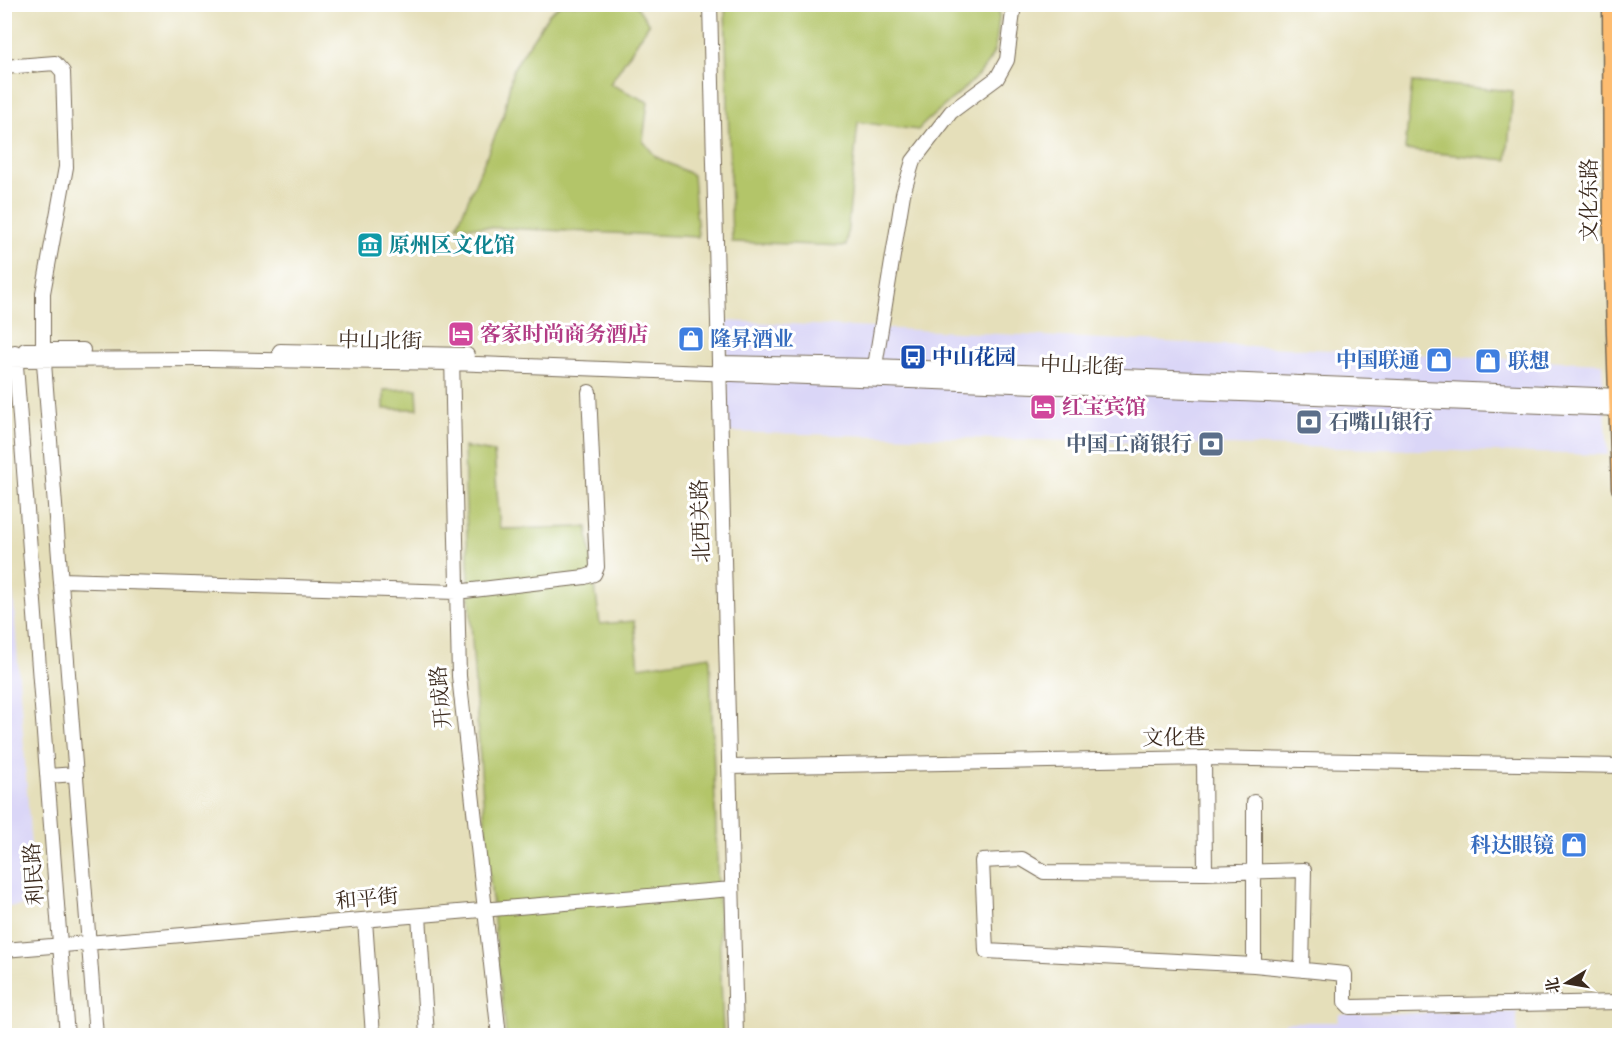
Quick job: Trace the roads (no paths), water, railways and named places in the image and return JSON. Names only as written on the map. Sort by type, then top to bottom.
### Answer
[{"type":"main road","name":"文化东路","points":[[1611,4],[1612,240],[1620,489]]},
{"type":"main road","points":[[1619,4],[1620,34]]},
{"type":"street","name":"北西关路","points":[[710,4],[736,1035]]},
{"type":"street","points":[[875,366],[903,194],[913,161],[951,112],[997,78],[1007,60],[1014,4]]},
{"type":"street","points":[[4,67],[55,63],[63,72],[66,167],[43,293],[44,355],[96,1035]]},
{"type":"street","name":"中山北街","points":[[10,355],[207,359],[452,359],[1619,402]]},
{"type":"street","name":"利民路","points":[[10,355],[48,776],[67,1035]]},
{"type":"street","name":"开成路","points":[[452,359],[459,676],[483,909],[499,1035]]},
{"type":"street","name":"中山北街","points":[[719,368],[875,366],[1619,402]]},
{"type":"street","points":[[61,580],[456,592],[585,577],[594,574],[597,567],[589,393]]},
{"type":"street","points":[[1204,758],[1205,873]]},
{"type":"street","name":"文化巷","points":[[729,767],[1204,758],[1620,766]]},
{"type":"street","points":[[48,776],[76,774]]},
{"type":"street","points":[[1254,802],[1254,965]]},
{"type":"street","points":[[1302,970],[1304,870],[1205,873],[1044,873],[1022,859],[982,861],[986,951],[1254,965],[1302,970],[1345,974],[1345,1002],[1350,1007],[1620,1002]]},
{"type":"street","name":"和平街","points":[[4,950],[732,889]]},
{"type":"street","points":[[419,916],[427,1035]]},
{"type":"street","points":[[365,920],[373,1035]]},
{"type":"place","name":"原州区文化馆","points":[[370,245]]},
{"type":"place","name":"客家时尚商务酒店","points":[[461,334]]},
{"type":"place","name":"隆昇酒业","points":[[691,339]]},
{"type":"place","name":"中山花园","points":[[913,357]]},
{"type":"place","name":"中国联通","points":[[1439,360]]},
{"type":"place","name":"联想","points":[[1488,361]]},
{"type":"place","name":"红宝宾馆","points":[[1043,407]]},
{"type":"place","name":"石嘴山银行","points":[[1309,422]]},
{"type":"place","name":"中国工商银行","points":[[1211,444]]},
{"type":"place","name":"科达眼镜","points":[[1574,845]]}]
